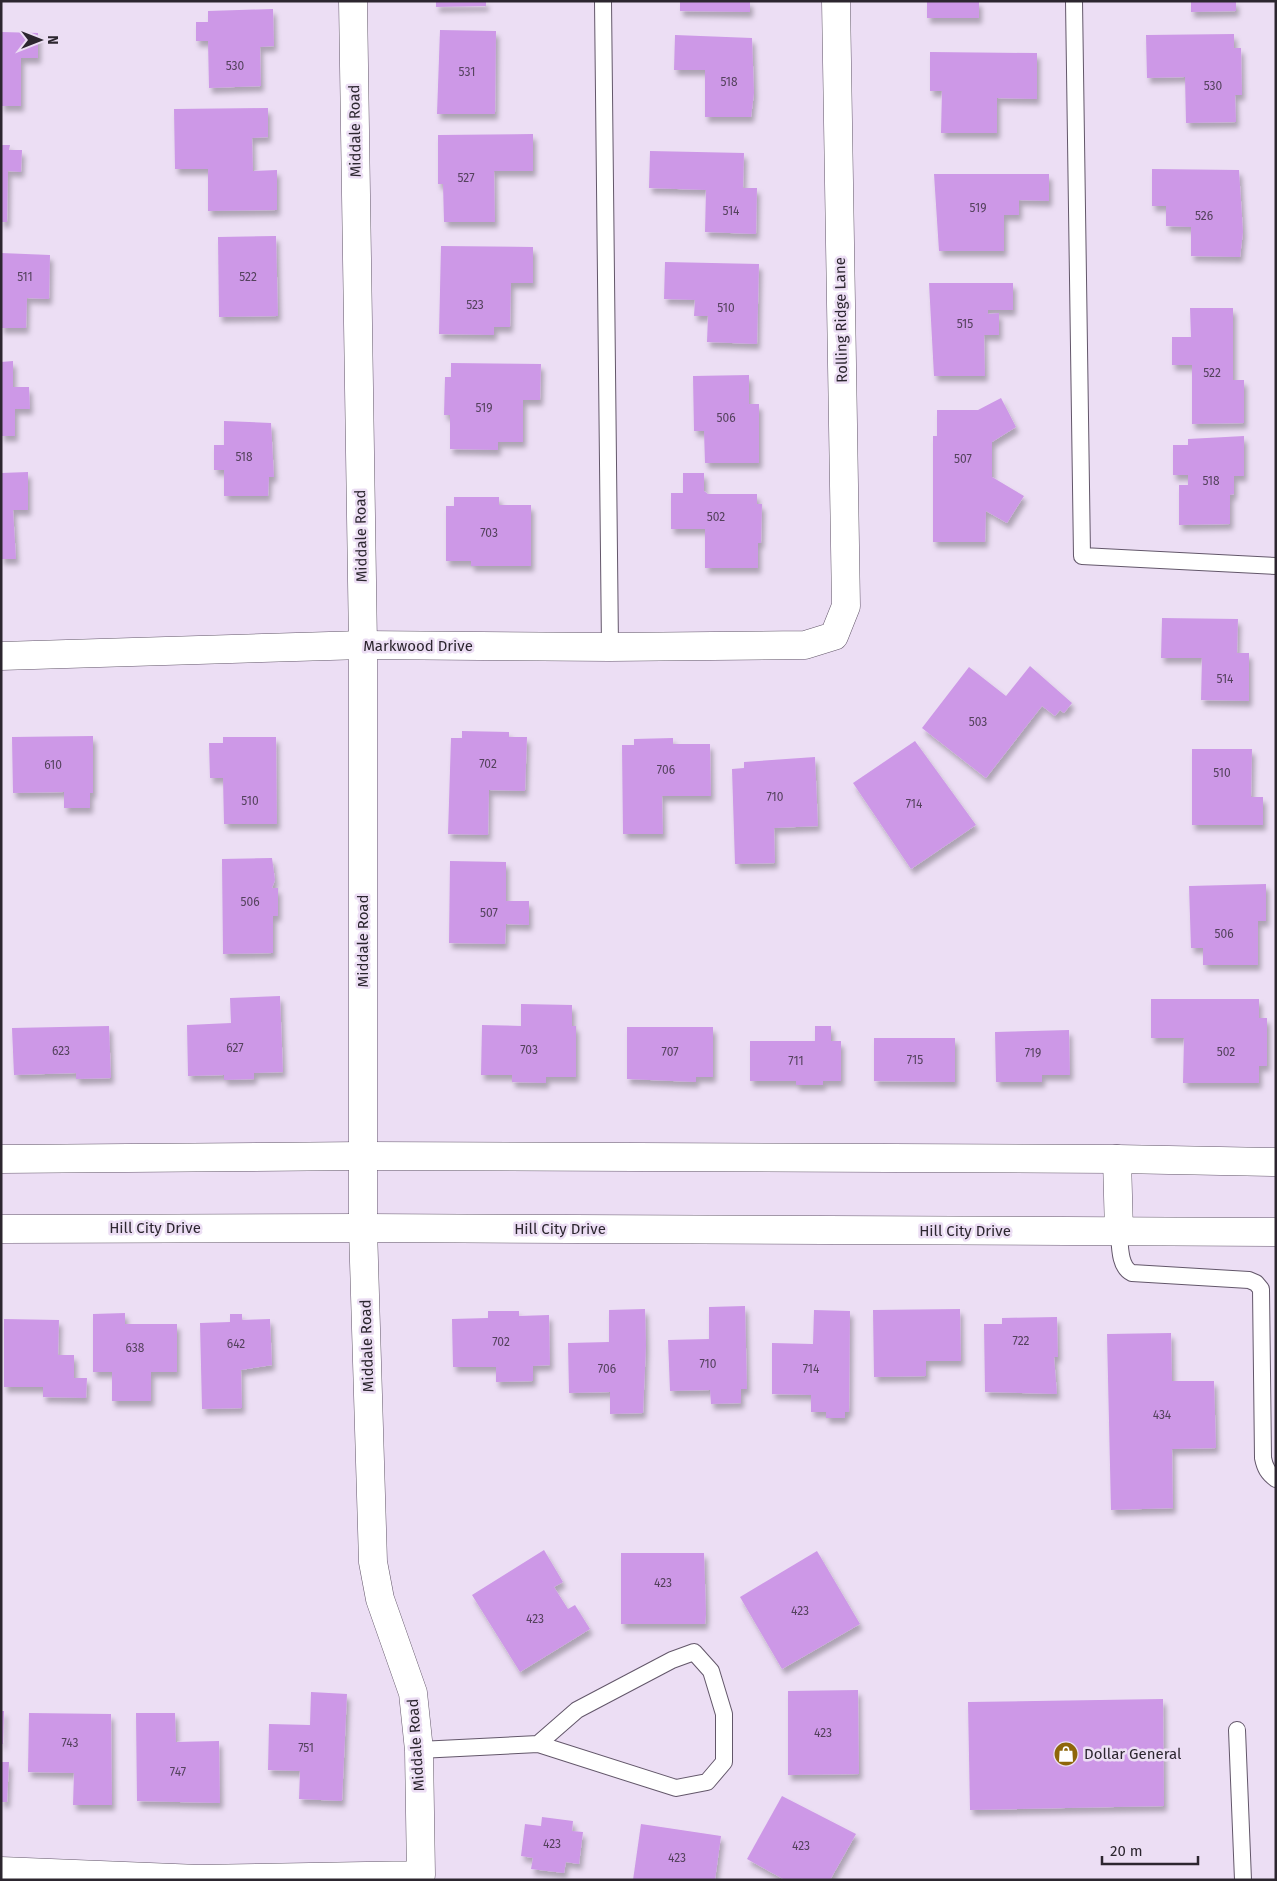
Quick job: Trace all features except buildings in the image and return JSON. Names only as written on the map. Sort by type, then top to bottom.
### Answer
[{"type":"street","name":"Middale Road","points":[[199,1879],[421,1874],[419,1750],[413,1693],[380,1599],[373,1562],[363,1228],[363,645],[353,1]]},
{"type":"street","name":"Rolling Ridge Lane","points":[[834,636],[846,606],[836,1]]},
{"type":"street","name":"Markwood Drive","points":[[1,656],[363,645],[610,647],[806,645],[834,636]]},
{"type":"street","points":[[1,1159],[363,1156],[1117,1159],[1276,1162]]},
{"type":"street","points":[[1117,1159],[1119,1232]]},
{"type":"street","name":"Hill City Drive","points":[[1,1229],[363,1228],[1276,1232]]},
{"type":"street","points":[[1,1871],[199,1879]]},
{"type":"lane","points":[[603,1],[610,647]]},
{"type":"lane","points":[[1074,1],[1082,556],[1276,566]]},
{"type":"lane","points":[[1119,1232],[1123,1266],[1127,1271],[1132,1273],[1249,1280],[1256,1283],[1261,1289],[1263,1458],[1269,1474],[1276,1479]]},
{"type":"lane","points":[[419,1750],[538,1744],[676,1788],[707,1782],[724,1762],[724,1714],[711,1671],[694,1652],[672,1660],[577,1710],[538,1744]]},
{"type":"lane","points":[[1237,1730],[1243,1880]]},
{"type":"place","name":"Dollar General","points":[[1066,1754]]}]
